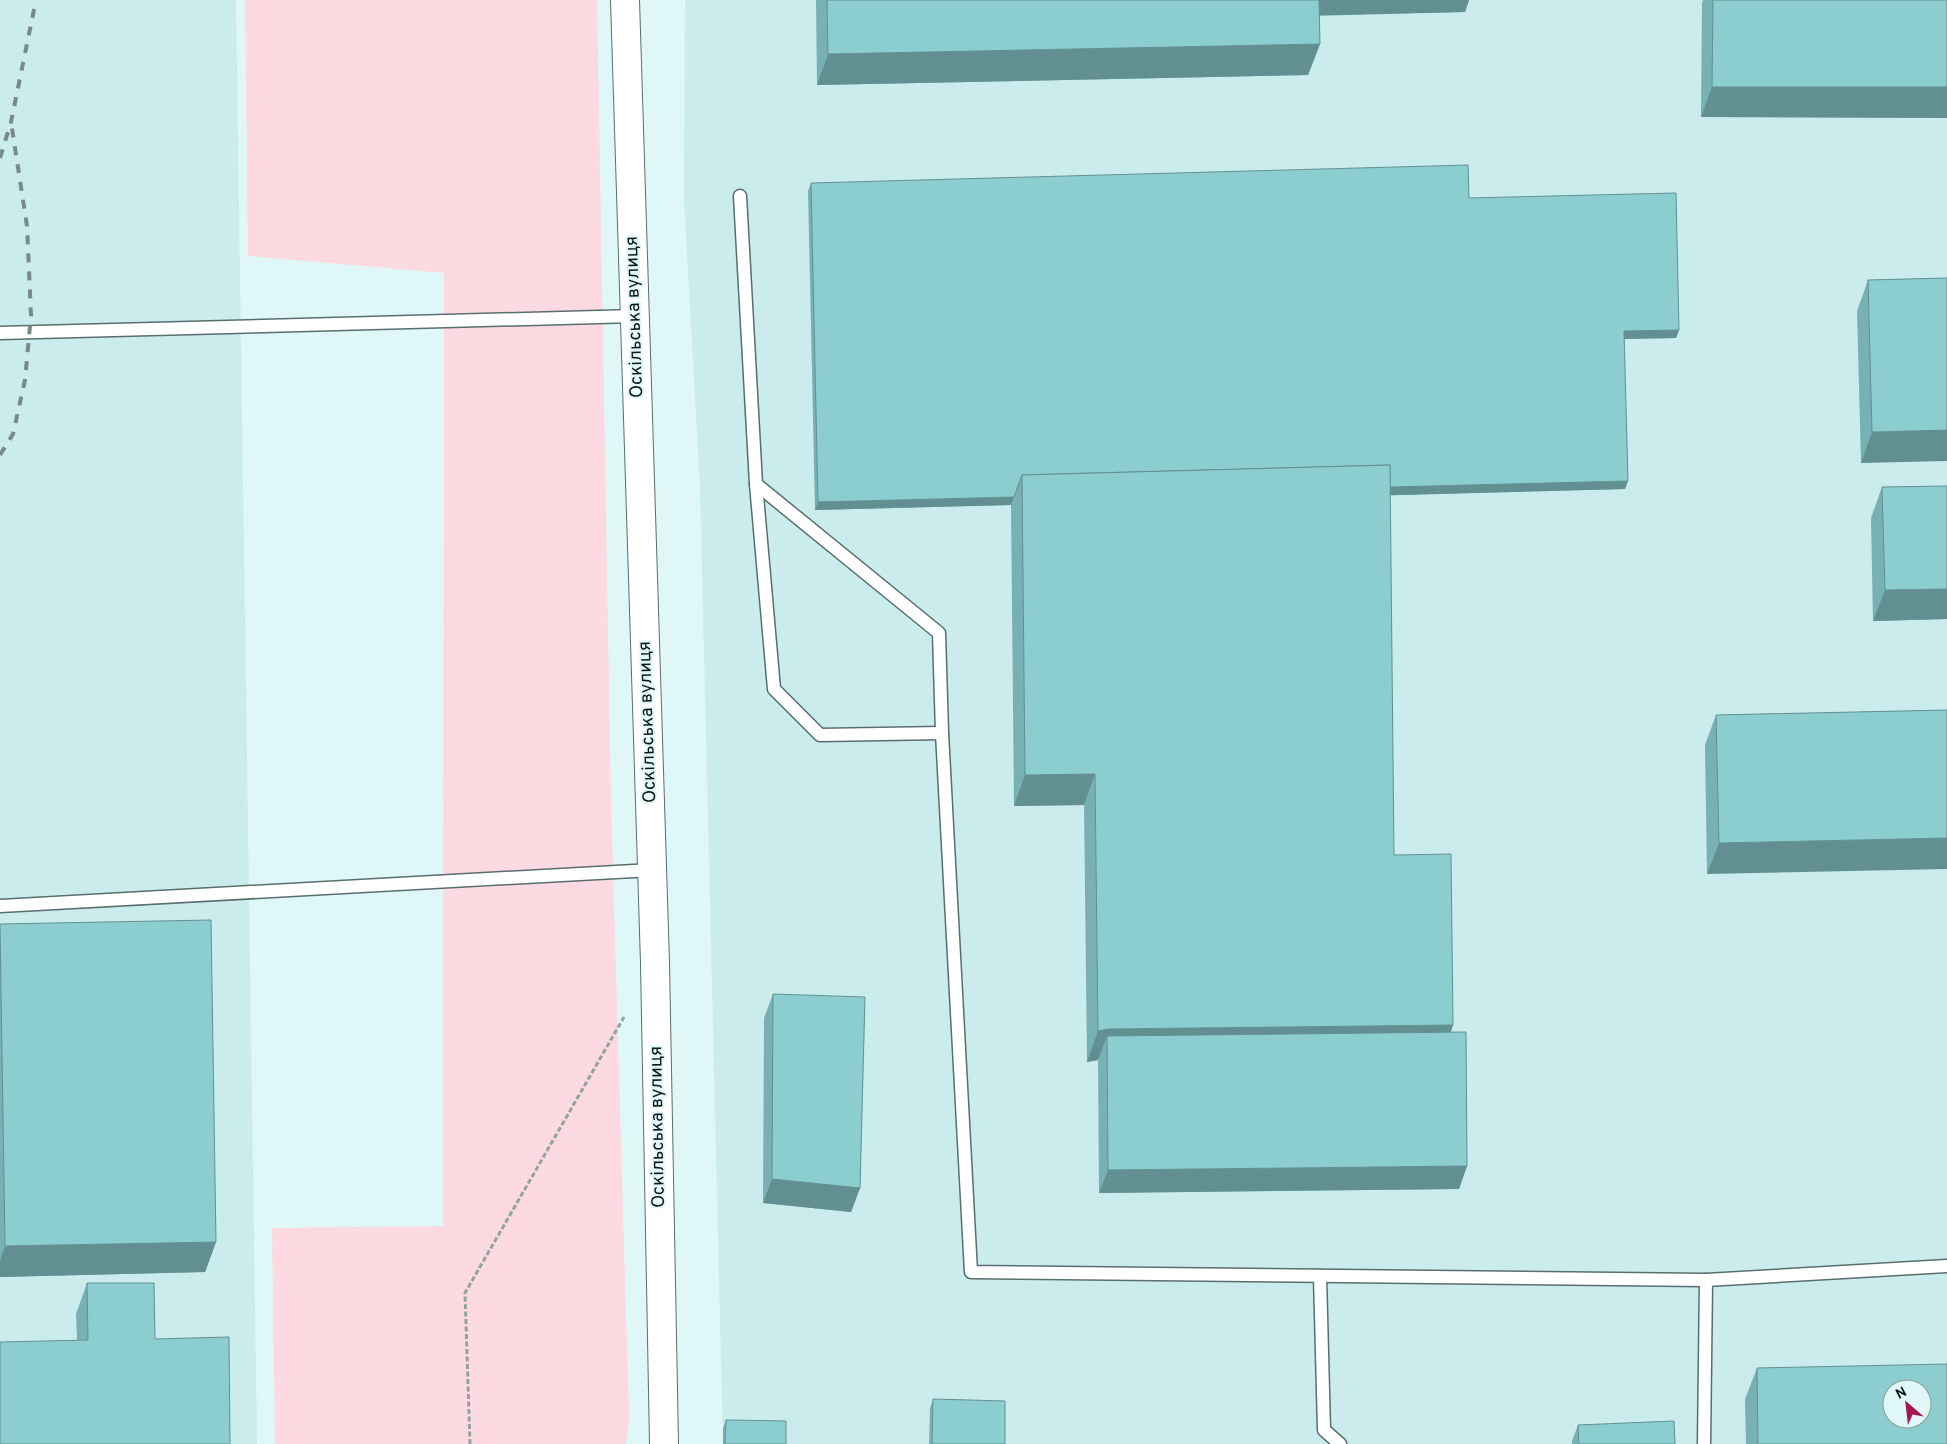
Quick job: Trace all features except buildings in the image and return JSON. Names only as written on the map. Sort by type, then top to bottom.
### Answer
[{"type":"main road","name":"Оскільська вулиця","points":[[625,0],[652,870],[664,1444]]},
{"type":"lane","points":[[740,196],[756,484],[774,689],[820,735],[942,732]]},
{"type":"lane","points":[[0,332],[635,316]]},
{"type":"lane","points":[[756,484],[939,633],[942,732],[971,1272],[1706,1280],[1947,1266]]},
{"type":"lane","points":[[0,906],[652,870]]},
{"type":"lane","points":[[1320,1276],[1324,1430],[1340,1444]]},
{"type":"lane","points":[[1704,1444],[1706,1280]]},
{"type":"path","points":[[470,1444],[464,1293],[626,1014]]},
{"type":"shaded area","points":[[0,0],[236,0],[257,1444],[0,1444]]},
{"type":"shaded area","points":[[245,0],[597,0],[611,803],[629,1418],[626,1444],[275,1444],[272,1228],[443,1226],[444,273],[248,256]]},
{"type":"shaded area","points":[[685,0],[1947,0],[1947,1444],[723,1444],[700,487],[684,199]]},
{"type":"railway","points":[[0,158],[11,122],[36,0]]},
{"type":"railway","points":[[0,455],[13,434],[25,380],[31,315],[27,226],[11,122]]}]
